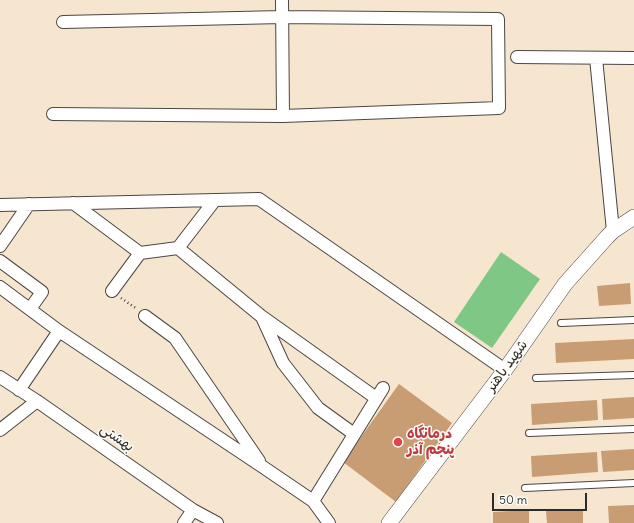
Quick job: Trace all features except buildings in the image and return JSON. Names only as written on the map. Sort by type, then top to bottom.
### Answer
[{"type":"street","points":[[282,0],[283,116]]},
{"type":"street","points":[[53,114],[283,116],[499,108],[498,19],[282,17],[63,22]]},
{"type":"street","points":[[517,57],[634,58]]},
{"type":"street","points":[[596,58],[613,231]]},
{"type":"street","points":[[73,203],[140,253],[178,248],[215,200]]},
{"type":"street","points":[[0,205],[259,200],[505,370]]},
{"type":"street","points":[[0,246],[29,204]]},
{"type":"street","name":"شهید باهنر","points":[[389,523],[505,370],[566,284],[613,231],[633,221]]},
{"type":"street","points":[[178,248],[261,316],[376,398]]},
{"type":"street","points":[[112,291],[140,253]]},
{"type":"street","points":[[0,261],[42,292],[30,309]]},
{"type":"street","points":[[0,287],[59,331],[313,501],[329,523]]},
{"type":"street","points":[[145,316],[175,338],[263,467]]},
{"type":"street","points":[[261,316],[283,363],[318,408],[354,434]]},
{"type":"street","points":[[19,390],[59,331]]},
{"type":"street","name":"بهشتی","points":[[0,377],[37,401],[193,510],[217,523]]},
{"type":"street","points":[[313,501],[383,388]]},
{"type":"street","points":[[0,430],[37,401]]},
{"type":"street","points":[[184,523],[193,510]]},
{"type":"lane","points":[[561,324],[634,320]]},
{"type":"lane","points":[[536,378],[634,375]]},
{"type":"lane","points":[[529,433],[634,430]]},
{"type":"lane","points":[[525,488],[634,483]]},
{"type":"path","points":[[112,291],[145,316]]},
{"type":"green space","points":[[501,252],[540,279],[492,348],[454,322]]},
{"type":"place","name":"درمانگاه پنجم آذر","points":[[398,442]]}]
